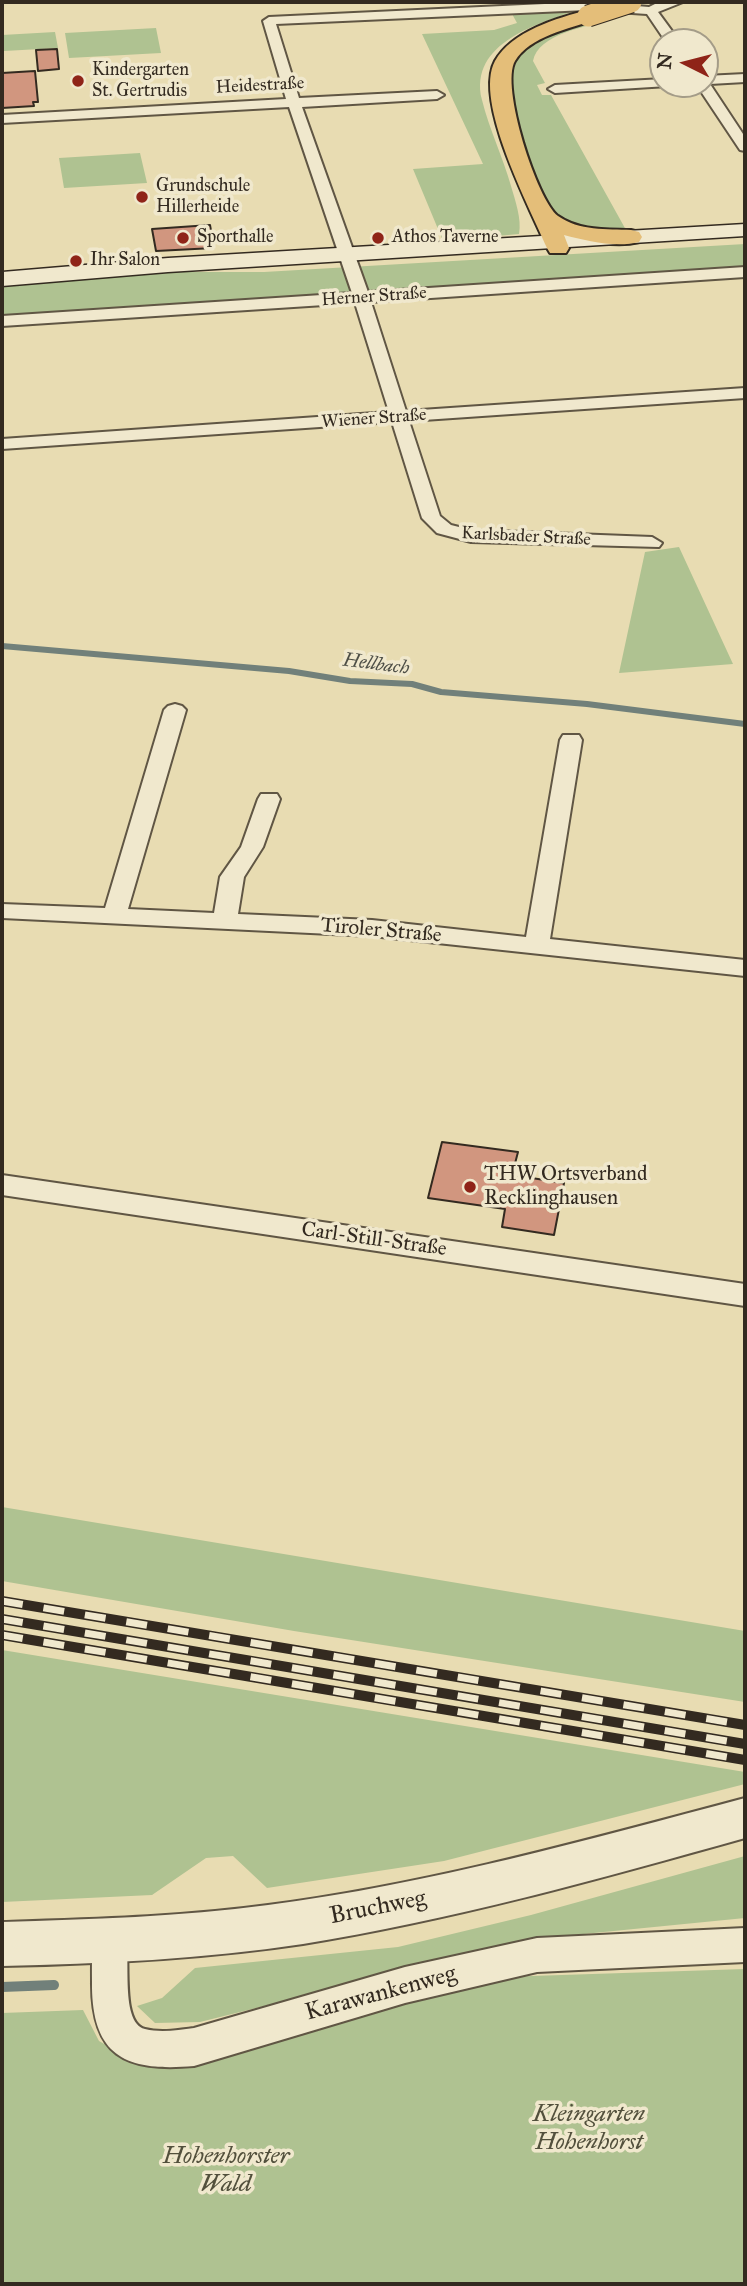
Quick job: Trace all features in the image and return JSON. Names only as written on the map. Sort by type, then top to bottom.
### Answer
[{"type":"highway","points":[[557,245],[541,212],[500,102],[500,69],[512,52],[527,41],[618,2]]},
{"type":"highway","points":[[531,246],[514,178],[489,100],[488,72],[498,55],[540,28],[631,2]]},
{"type":"highway","points":[[541,212],[551,224],[560,228],[586,234],[631,237]]},
{"type":"main road","name":"Herner Straße","points":[[557,245],[745,230]]},
{"type":"main road","name":"Herner Straße","points":[[2,280],[531,246],[745,238]]},
{"type":"street","points":[[349,259],[294,103],[269,21],[587,6],[651,11],[677,2]]},
{"type":"street","points":[[651,11],[663,28]]},
{"type":"street","points":[[719,81],[745,78]]},
{"type":"street","points":[[555,89],[649,84]]},
{"type":"street","name":"Heidestraße","points":[[2,119],[437,95]]},
{"type":"street","points":[[714,98],[745,147]]},
{"type":"street","name":"Karlsbader Straße","points":[[349,259],[397,418],[431,518],[438,527],[452,533],[471,536],[652,543]]},
{"type":"street","name":"Herner Straße","points":[[2,321],[745,272]]},
{"type":"street","name":"Wiener Straße","points":[[2,444],[744,396]]},
{"type":"street","points":[[114,916],[175,710]]},
{"type":"street","points":[[537,946],[571,740]]},
{"type":"street","points":[[225,921],[232,877],[252,848],[269,799]]},
{"type":"street","name":"Tiroler Straße","points":[[2,911],[372,928],[745,968]]},
{"type":"street","name":"Carl-Still-Straße","points":[[2,1185],[745,1295]]},
{"type":"street","name":"Bruchweg","points":[[2,1944],[111,1940],[302,1922],[471,1891],[738,1820]]},
{"type":"street","name":"Karawankenweg","points":[[111,1940],[111,2019],[131,2044],[144,2049],[169,2051],[194,2047],[404,1985],[537,1955],[745,1945]]},
{"type":"green space","points":[[581,9],[546,21],[511,38],[496,49],[486,63],[481,80],[485,111],[516,203],[520,222],[519,234],[443,241],[413,169],[483,164],[422,34],[494,30],[517,23],[511,12]]},
{"type":"green space","points":[[608,20],[553,38],[537,52],[533,61],[545,83],[537,85],[542,95],[551,95],[626,230],[557,224],[532,181],[505,68],[529,47],[551,33],[576,25]]},
{"type":"green space","points":[[156,28],[161,53],[69,58],[65,33]]},
{"type":"green space","points":[[55,32],[58,48],[4,51],[2,35]]},
{"type":"green space","points":[[140,153],[147,183],[64,188],[59,158]]},
{"type":"green space","points":[[745,244],[745,268],[2,318],[2,286],[171,272],[264,272]]},
{"type":"green space","points":[[679,547],[733,664],[619,673],[645,552]]},
{"type":"green space","points":[[2,1507],[745,1631],[745,1702],[294,1631],[2,1581]]},
{"type":"green space","points":[[2,1650],[745,1772],[745,1784],[444,1861],[267,1888],[233,1856],[206,1858],[152,1895],[2,1902]]},
{"type":"green space","points":[[745,1856],[745,1918],[533,1939],[200,2022],[155,2023],[137,2006],[162,1998],[195,1968],[398,1947],[531,1915]]},
{"type":"green space","points":[[745,1969],[745,2284],[2,2284],[2,2013],[83,2010],[99,2041],[141,2065],[188,2063],[501,1977]]},
{"type":"building","points":[[57,49],[59,69],[38,71],[36,50]]},
{"type":"building","points":[[35,71],[38,102],[33,102],[34,106],[2,108],[2,73]]},
{"type":"building","name":"Sporthalle","points":[[210,225],[214,248],[156,251],[152,229]]},
{"type":"building","name":"THW Ortsverband Recklinghausen","points":[[442,1142],[518,1152],[512,1175],[564,1183],[554,1235],[502,1227],[505,1209],[428,1198]]},
{"type":"waterway","name":"Hellbach","points":[[2,646],[289,671],[350,681],[412,684],[441,692],[587,704],[745,724]]},
{"type":"waterway","points":[[2,1987],[54,1985]]},
{"type":"railway","points":[[2,1601],[745,1725]]},
{"type":"railway","points":[[2,1619],[745,1744]]},
{"type":"railway","points":[[2,1635],[745,1760]]},
{"type":"place","name":"Kindergarten St. Gertrudis","points":[[78,81]]},
{"type":"place","name":"Grundschule Hillerheide","points":[[142,197]]},
{"type":"place","name":"Sporthalle","points":[[183,238]]},
{"type":"place","name":"Athos Taverne","points":[[378,238]]},
{"type":"place","name":"Ihr Salon","points":[[76,261]]},
{"type":"place","name":"THW Ortsverband Recklinghausen","points":[[470,1187]]},
{"type":"park label","name":"Kleingarten Hohenhorst","points":[[589,2129]]},
{"type":"park label","name":"Hohenhorster Wald","points":[[226,2171]]}]
